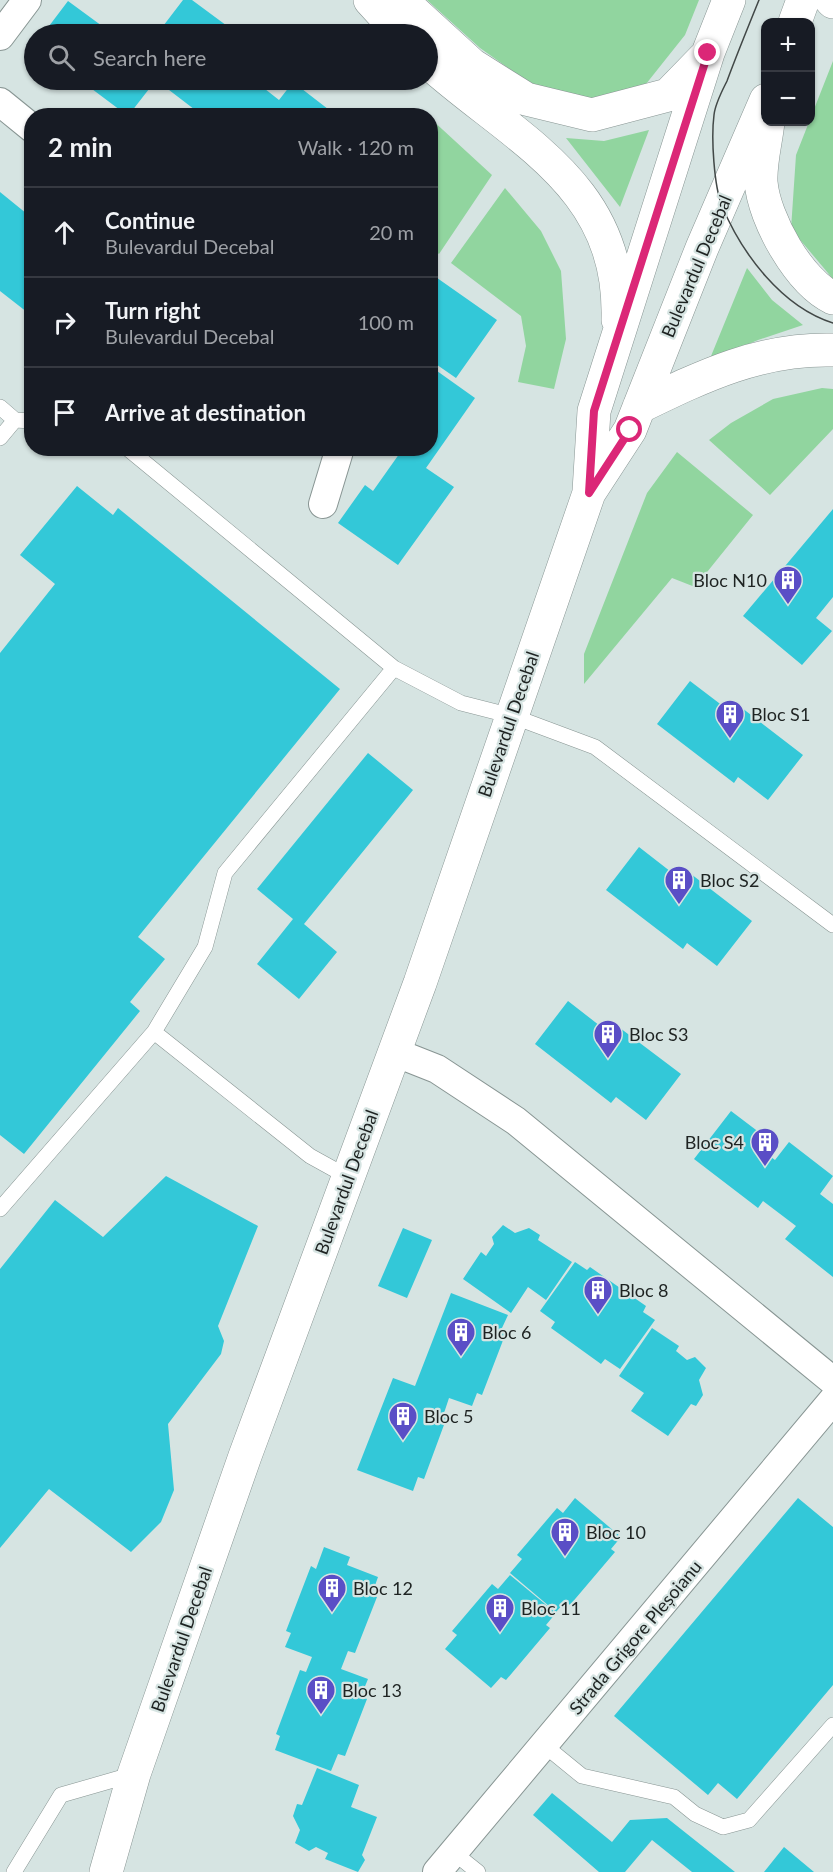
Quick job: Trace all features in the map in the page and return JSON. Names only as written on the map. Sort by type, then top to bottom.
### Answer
[{"type":"main road","points":[[370,0],[392,24]]},
{"type":"main road","points":[[400,0],[427,24]]},
{"type":"main road","name":"Bulevardul Decebal","points":[[589,493],[594,411],[708,53],[729,0]]},
{"type":"main road","points":[[796,18],[803,0]]},
{"type":"main road","points":[[438,34],[472,65],[526,99],[592,115],[668,95],[708,53]]},
{"type":"main road","points":[[438,70],[566,175],[596,220],[607,240],[618,308],[617,343]]},
{"type":"main road","name":"Bulevardul Decebal","points":[[105,1872],[134,1774],[245,1456],[394,1052],[589,493],[630,430],[702,248],[761,109]]},
{"type":"main road","points":[[768,126],[761,183],[778,237],[796,266],[822,293],[833,298]]},
{"type":"main road","points":[[639,406],[703,376],[771,354],[833,350]]},
{"type":"street","points":[[0,36],[27,0]]},
{"type":"street","points":[[0,102],[24,122]]},
{"type":"street","points":[[323,504],[338,456]]},
{"type":"street","points":[[394,1052],[437,1069],[516,1121],[833,1381]]},
{"type":"street","name":"Strada Grigore Pleșoianu","points":[[445,1862],[833,1401]]},
{"type":"lane","points":[[0,407],[15,420],[24,421]]},
{"type":"lane","points":[[0,438],[15,420]]},
{"type":"lane","points":[[137,456],[394,668],[461,703],[512,716],[596,747],[833,925]]},
{"type":"lane","points":[[0,1209],[154,1032],[205,947],[225,873],[394,668]]},
{"type":"lane","points":[[154,1032],[310,1156],[348,1177]]},
{"type":"lane","points":[[544,1745],[582,1776],[674,1797],[695,1814],[723,1827],[749,1820],[833,1725]]},
{"type":"lane","points":[[14,1872],[61,1795],[134,1774]]},
{"type":"lane","points":[[445,1862],[478,1872]]},
{"type":"green space","points":[[427,0],[699,0],[685,35],[646,84],[589,99],[531,84],[480,48]]},
{"type":"green space","points":[[833,61],[833,279],[791,229],[796,155],[807,126],[815,126],[815,107]]},
{"type":"green space","points":[[438,125],[492,175],[438,253]]},
{"type":"green space","points":[[649,130],[620,207],[566,138],[604,141]]},
{"type":"green space","points":[[505,188],[541,231],[561,271],[566,339],[554,389],[518,382],[526,346],[521,316],[451,263]]},
{"type":"green space","points":[[747,268],[772,300],[803,325],[758,340],[709,361]]},
{"type":"green space","points":[[822,388],[833,389],[833,429],[770,495],[709,440],[731,423],[773,399]]},
{"type":"green space","points":[[677,452],[753,515],[695,587],[672,578],[584,684],[584,654],[647,493]]},
{"type":"building","points":[[183,0],[192,0],[224,24],[165,24]]},
{"type":"building","points":[[68,1],[99,24],[51,24]]},
{"type":"building","points":[[93,90],[148,90],[134,108],[117,108]]},
{"type":"building","points":[[169,90],[266,90],[279,100],[287,90],[303,90],[327,108],[193,108]]},
{"type":"building","points":[[0,192],[24,212],[24,310],[0,291]]},
{"type":"building","points":[[438,279],[497,320],[456,378],[438,366]]},
{"type":"building","points":[[438,372],[475,398],[438,451]]},
{"type":"building","points":[[398,456],[434,456],[426,468],[454,487],[398,565],[338,523],[365,485],[373,491]]},
{"type":"building","points":[[77,486],[113,515],[118,508],[340,689],[138,937],[165,959],[130,1002],[140,1011],[24,1154],[0,1135],[0,653],[55,584],[20,555]]},
{"type":"building","name":"Bloc N10","points":[[833,509],[833,597],[816,618],[832,631],[802,665],[743,616]]},
{"type":"building","name":"Bloc S1","points":[[690,681],[736,716],[742,708],[803,755],[768,800],[738,777],[734,783],[657,724]]},
{"type":"building","points":[[368,753],[413,790],[304,924],[337,952],[299,999],[257,964],[293,919],[257,889]]},
{"type":"building","name":"Bloc S2","points":[[639,847],[684,882],[691,874],[752,921],[717,966],[687,943],[683,949],[606,890]]},
{"type":"building","name":"Bloc S3","points":[[568,1001],[613,1036],[620,1028],[681,1074],[646,1120],[616,1097],[611,1103],[535,1044]]},
{"type":"building","name":"Bloc S4","points":[[731,1111],[768,1139],[760,1149],[775,1160],[789,1142],[833,1176],[820,1194],[833,1204],[833,1277],[785,1239],[796,1226],[763,1201],[758,1208],[694,1159]]},
{"type":"building","points":[[166,1176],[258,1226],[218,1326],[224,1341],[221,1354],[168,1424],[174,1490],[161,1522],[131,1552],[49,1489],[0,1548],[0,1269],[55,1200],[103,1237]]},
{"type":"building","points":[[503,1225],[515,1233],[529,1228],[540,1235],[538,1240],[572,1262],[546,1300],[528,1287],[511,1313],[463,1279],[481,1252],[486,1256],[494,1244],[492,1237]]},
{"type":"building","points":[[403,1228],[432,1240],[407,1298],[378,1286]]},
{"type":"building","name":"Bloc 8","points":[[575,1262],[587,1270],[590,1267],[646,1306],[643,1312],[655,1320],[620,1369],[605,1359],[601,1364],[551,1328],[555,1322],[540,1311]]},
{"type":"building","points":[[451,1293],[508,1315],[502,1328],[507,1330],[482,1395],[477,1393],[472,1406],[449,1398],[444,1413],[448,1414],[424,1479],[418,1477],[413,1491],[357,1470],[393,1378],[415,1386]]},
{"type":"building","points":[[652,1328],[679,1346],[676,1351],[687,1360],[695,1357],[706,1368],[699,1380],[703,1395],[696,1406],[691,1404],[668,1436],[631,1411],[644,1393],[619,1376]]},
{"type":"building","name":"Bloc 10","points":[[575,1498],[621,1537],[611,1549],[615,1552],[570,1605],[566,1601],[556,1612],[510,1573],[522,1559],[517,1555],[557,1508],[563,1513]]},
{"type":"building","points":[[798,1498],[833,1527],[833,1685],[737,1799],[718,1783],[708,1795],[614,1716]]},
{"type":"building","points":[[324,1547],[350,1557],[347,1565],[378,1577],[372,1594],[377,1597],[355,1653],[348,1651],[341,1669],[368,1679],[361,1696],[367,1699],[345,1756],[338,1754],[331,1771],[275,1750],[280,1736],[276,1734],[300,1670],[306,1672],[312,1657],[285,1647],[291,1633],[286,1631],[311,1566],[316,1569]]},
{"type":"building","name":"Bloc 11","points":[[510,1575],[556,1613],[546,1625],[550,1628],[506,1680],[501,1677],[491,1688],[445,1649],[457,1635],[452,1631],[492,1584],[498,1589]]},
{"type":"building","points":[[317,1768],[359,1785],[351,1807],[377,1817],[362,1855],[365,1860],[358,1872],[325,1859],[328,1853],[316,1847],[309,1851],[295,1843],[300,1830],[293,1816],[297,1804],[302,1805]]},
{"type":"building","points":[[552,1793],[612,1842],[630,1820],[667,1818],[735,1872],[692,1872],[652,1840],[625,1872],[599,1872],[533,1815]]},
{"type":"building","points":[[784,1847],[814,1872],[764,1872]]},
{"type":"tram line","points":[[759,0],[715,111],[713,149],[719,197],[730,224],[752,260],[766,276],[797,305],[833,323]]},
{"type":"place","name":"Bloc N10","points":[[788,606]]},
{"type":"place","name":"Bloc S1","points":[[730,740]]},
{"type":"place","name":"Bloc S2","points":[[679,906]]},
{"type":"place","name":"Bloc S3","points":[[608,1060]]},
{"type":"place","name":"Bloc S4","points":[[765,1168]]},
{"type":"place","name":"Bloc 8","points":[[598,1316]]},
{"type":"place","name":"Bloc 6","points":[[461,1358]]},
{"type":"place","name":"Bloc 5","points":[[403,1442]]},
{"type":"place","name":"Bloc 10","points":[[565,1558]]},
{"type":"place","name":"Bloc 12","points":[[332,1614]]},
{"type":"place","name":"Bloc 11","points":[[500,1634]]},
{"type":"place","name":"Bloc 13","points":[[321,1716]]},
{"type":"route","points":[[630,430],[589,493],[594,411],[708,53]]}]
